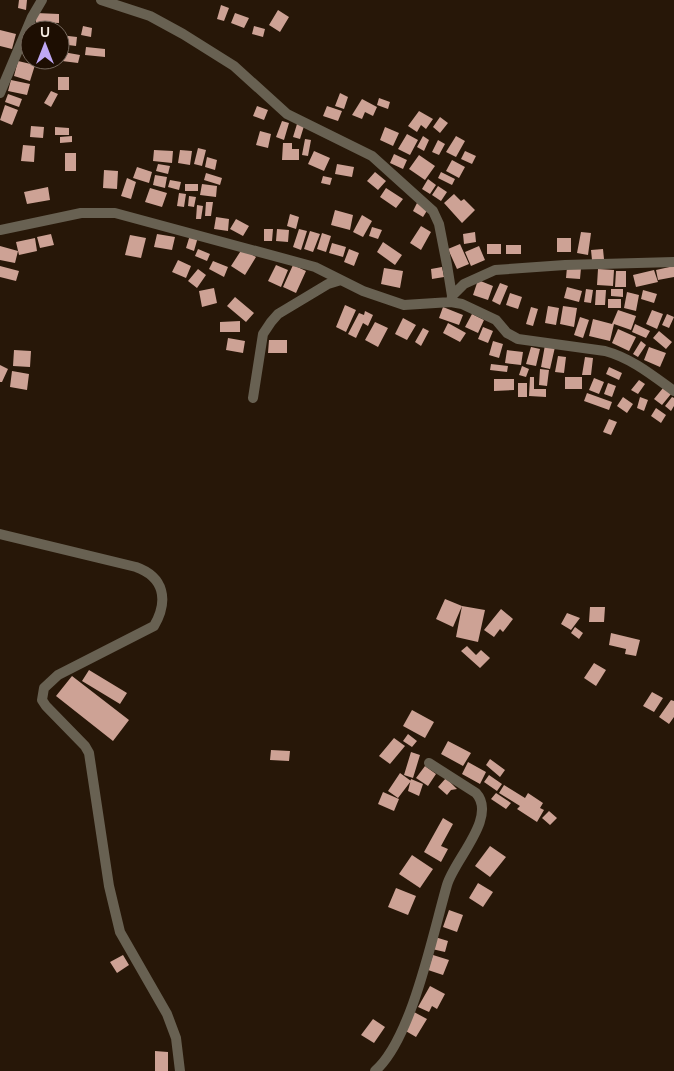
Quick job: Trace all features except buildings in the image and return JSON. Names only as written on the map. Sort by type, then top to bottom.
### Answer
[{"type":"street","points":[[0,93],[32,17],[42,0]]},
{"type":"street","points":[[101,0],[150,16],[183,34],[234,66],[287,114],[372,156],[433,211],[439,224],[452,299]]},
{"type":"street","points":[[0,230],[81,214],[116,213],[315,267],[379,298],[404,305],[452,299],[496,320],[507,333],[518,339],[618,355],[633,362],[674,391]]},
{"type":"street","points":[[452,299],[464,284],[495,270],[565,265],[674,262]]},
{"type":"street","points":[[253,398],[263,334],[271,322],[278,314],[328,284],[341,280]]},
{"type":"street","points":[[0,534],[136,567],[146,571],[159,583],[162,591],[160,612],[154,626],[58,675],[44,688],[42,694],[46,706],[85,746],[89,753],[109,886],[120,932],[167,1014],[176,1038],[180,1071]]},
{"type":"street","points":[[375,1071],[392,1048],[408,1018],[428,956],[449,878],[473,837],[484,808],[481,799],[476,794],[430,763]]}]
